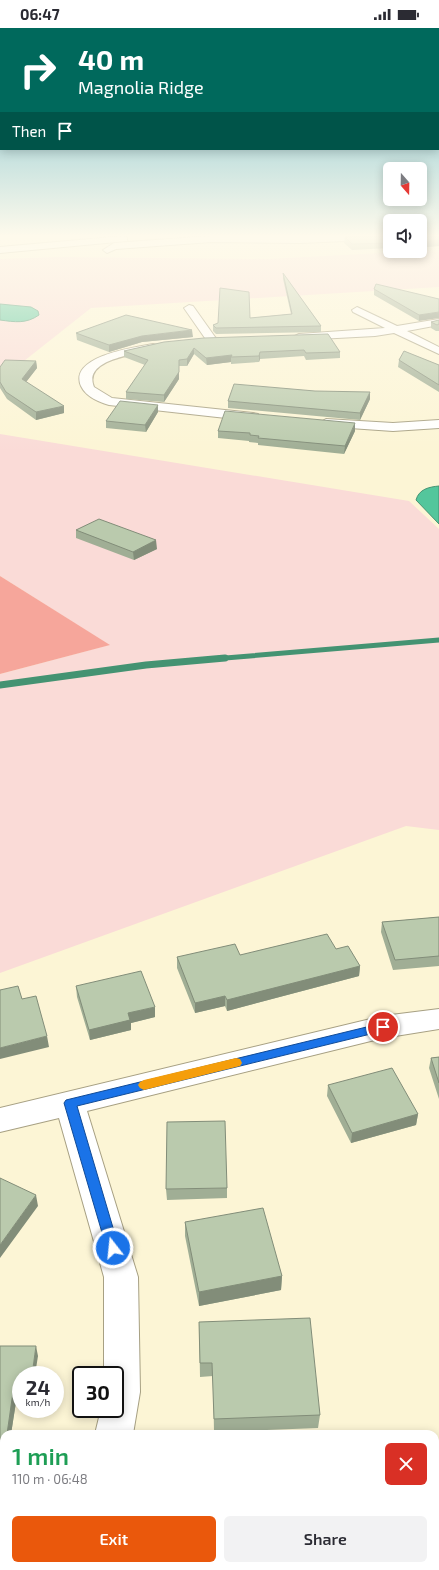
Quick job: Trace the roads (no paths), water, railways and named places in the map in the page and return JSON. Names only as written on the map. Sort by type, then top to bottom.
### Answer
[{"type":"street","points":[[189,308],[217,338],[198,340]]},
{"type":"street","points":[[357,310],[439,351]]},
{"type":"street","points":[[289,337],[337,336],[397,330],[439,322]]},
{"type":"street","points":[[162,345],[124,352],[103,359],[90,369],[86,376],[86,385],[92,393],[109,401],[263,417]]},
{"type":"street","points":[[317,422],[393,426],[439,424]]},
{"type":"street","points":[[0,1120],[383,1027],[439,1018]]},
{"type":"street","points":[[70,1103],[121,1278],[122,1392],[115,1430]]},
{"type":"waterway","points":[[213,659],[439,640]]},
{"type":"waterway","points":[[0,685],[146,665],[225,658]]}]
